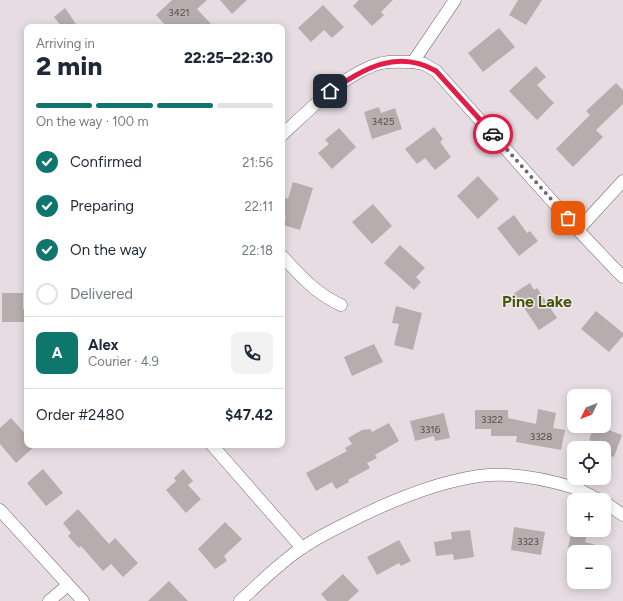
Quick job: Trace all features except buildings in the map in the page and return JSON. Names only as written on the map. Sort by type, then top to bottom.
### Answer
[{"type":"street","points":[[413,62],[455,0]]},
{"type":"street","points":[[285,132],[330,91],[368,68],[396,61],[424,64],[436,71],[578,230],[623,277]]},
{"type":"street","points":[[578,230],[623,181]]},
{"type":"street","points":[[285,259],[312,287],[328,299],[341,305]]},
{"type":"street","points":[[215,448],[302,548]]},
{"type":"street","points":[[240,601],[277,567],[321,536],[384,505],[442,484],[480,476],[512,476],[545,480],[576,488],[586,493]]},
{"type":"street","points":[[611,507],[623,515]]},
{"type":"street","points":[[0,510],[83,601]]},
{"type":"street","points":[[48,601],[68,585]]},
{"type":"way so far","points":[[493,134],[568,218]]},
{"type":"district","name":"Pine Lake","points":[[537,301]]},
{"type":"route","points":[[330,91],[368,68],[381,64],[396,61],[424,64],[436,71],[493,134]]}]
